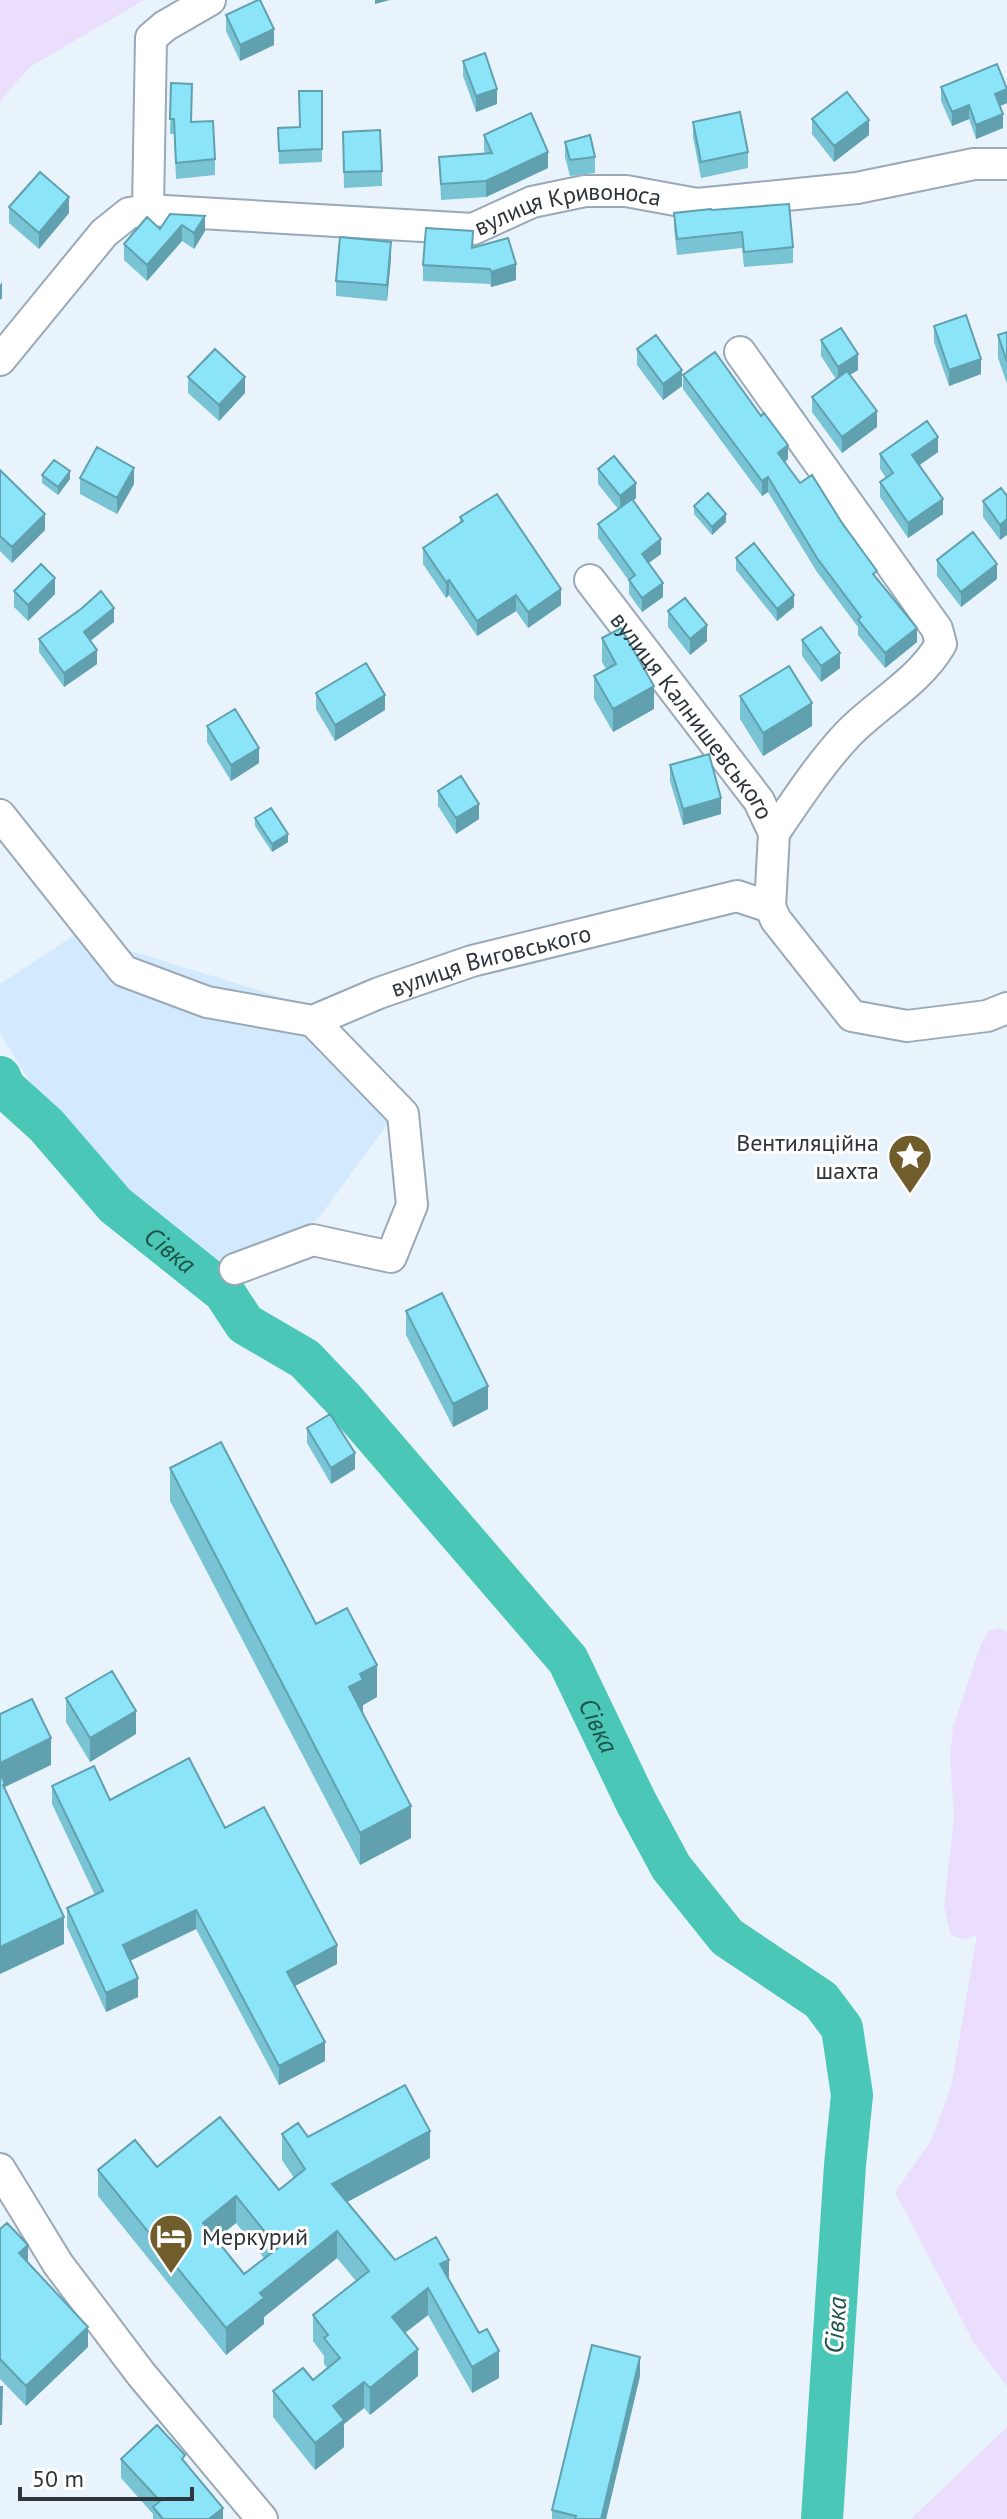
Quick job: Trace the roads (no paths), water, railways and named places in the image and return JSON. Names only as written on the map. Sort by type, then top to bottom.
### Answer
[{"type":"street","points":[[148,210],[151,38],[165,26],[210,0]]},
{"type":"street","name":"вулиця Кривоноса","points":[[0,360],[104,233],[129,213],[148,210],[473,229],[532,202],[585,191],[626,191],[697,204],[857,188],[974,164],[1007,164]]},
{"type":"street","points":[[740,352],[937,629],[941,644],[930,662],[849,733],[803,790],[774,833]]},
{"type":"street","name":"вулиця Калнишевського","points":[[590,580],[759,801],[774,833],[770,907]]},
{"type":"street","points":[[0,815],[124,971],[207,1002],[313,1021],[403,1114],[412,1205],[391,1257],[313,1240],[235,1269]]},
{"type":"street","name":"вулиця Виговського","points":[[313,1021],[379,993],[472,961],[601,928],[737,896],[770,907]]},
{"type":"street","points":[[770,907],[776,920],[852,1016],[907,1026],[987,1016],[1007,1008]]},
{"type":"street","points":[[0,2169],[58,2264],[141,2374],[262,2519]]},
{"type":"waterway","name":"Сівка","points":[[0,1077],[5,1088],[46,1125],[115,1205],[224,1292],[245,1324],[305,1359],[344,1400],[568,1660],[671,1867],[727,1937],[821,2000],[842,2028],[852,2095],[822,2519]]},
{"type":"place","name":"Вентиляційна шахта","points":[[910,1195]]},
{"type":"place","name":"Меркурий","points":[[171,2275]]}]
